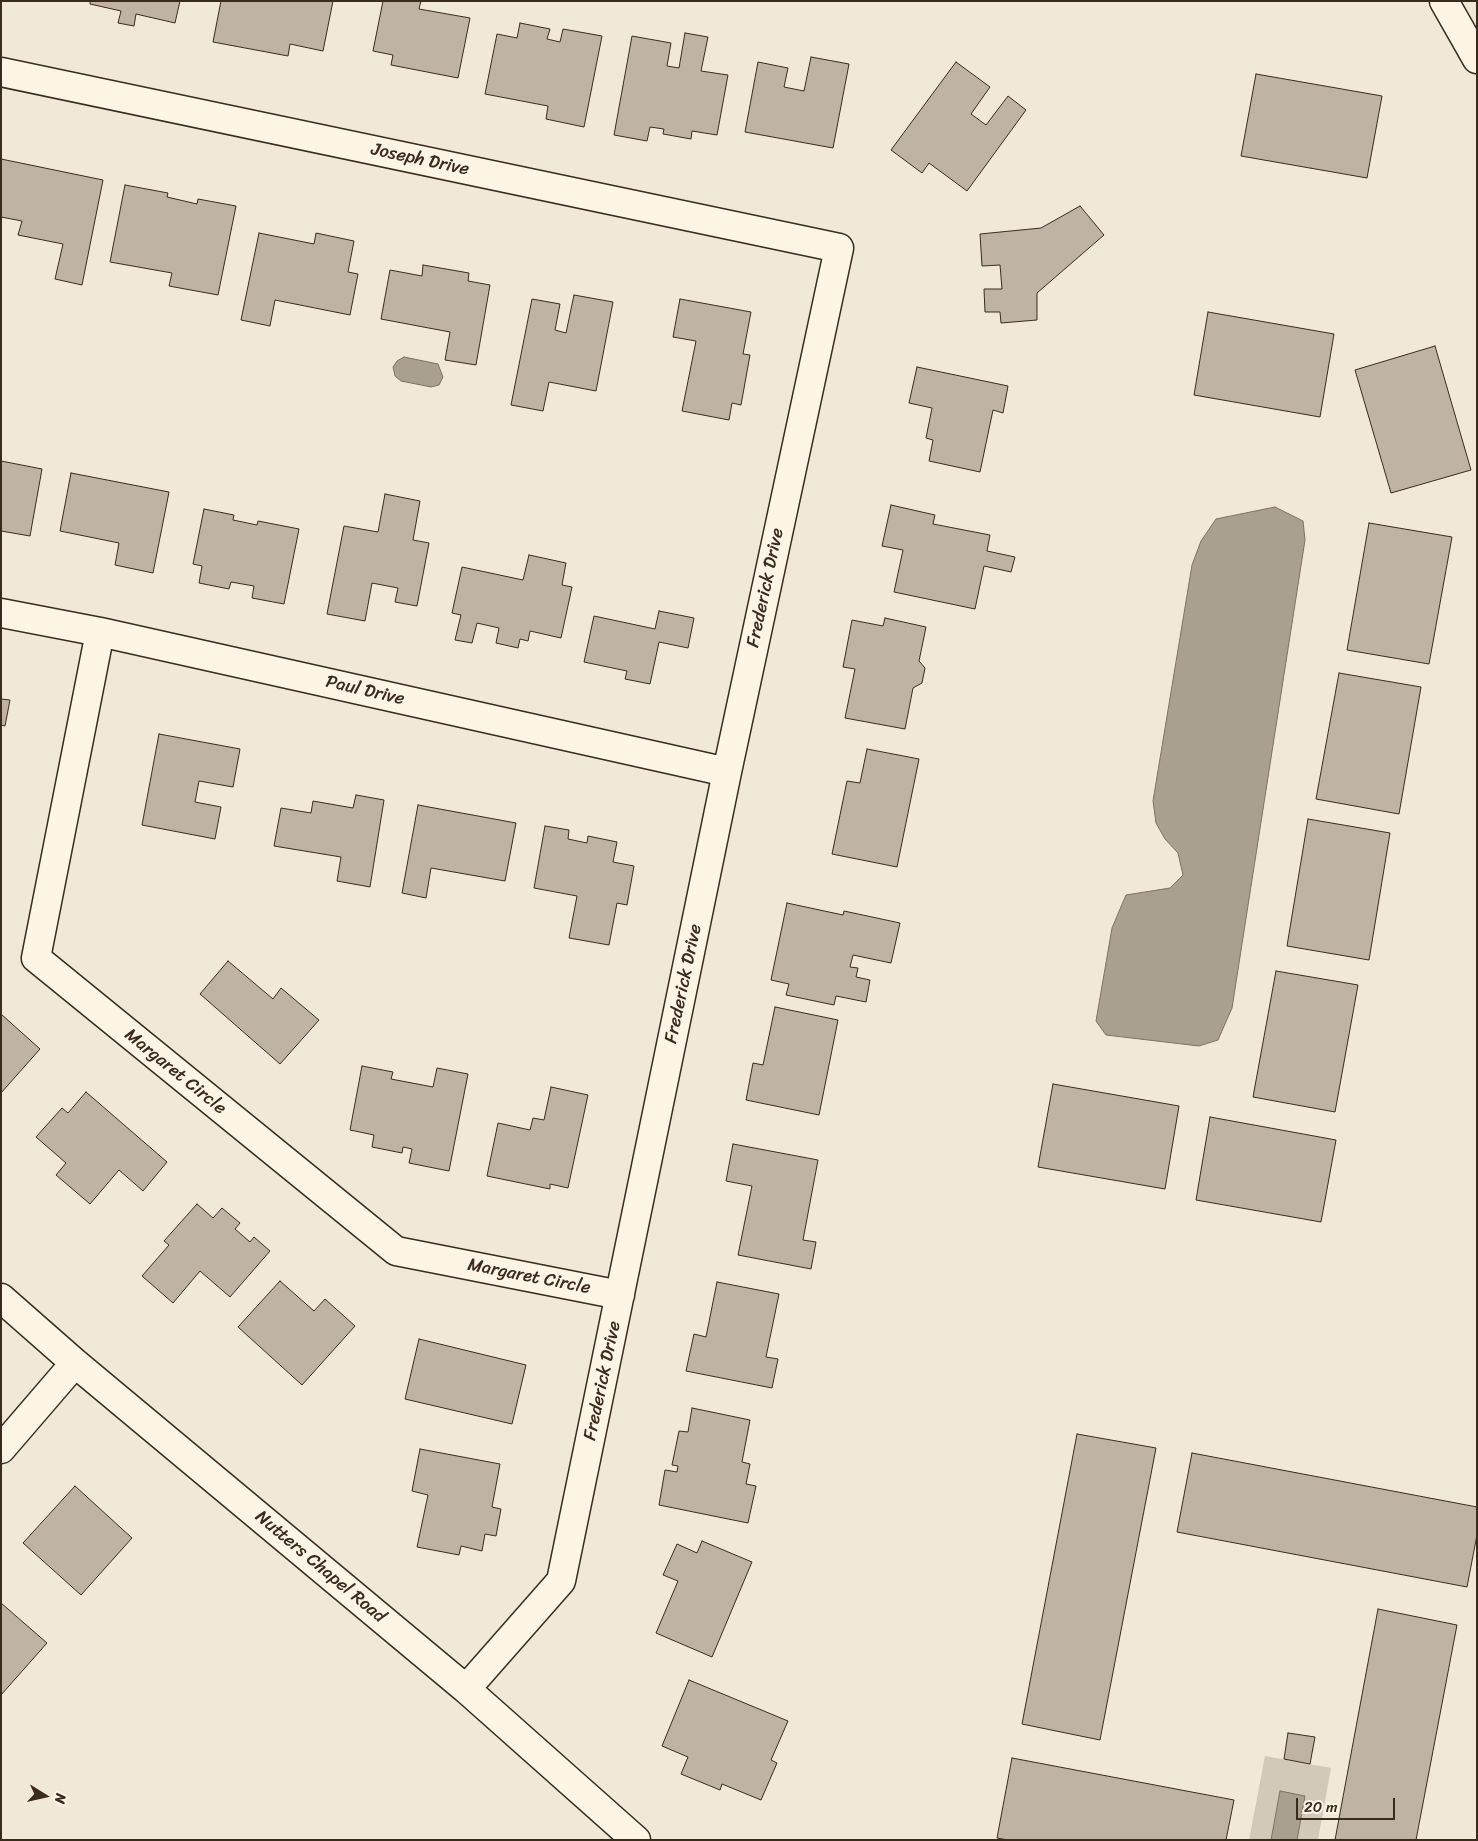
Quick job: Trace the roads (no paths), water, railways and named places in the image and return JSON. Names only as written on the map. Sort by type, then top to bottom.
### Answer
[{"type":"street","points":[[1444,1],[1477,59]]},
{"type":"street","name":"Joseph Drive","points":[[1,72],[839,248]]},
{"type":"street","name":"Frederick Drive","points":[[466,1689],[561,1581],[727,772],[839,248]]},
{"type":"street","name":"Paul Drive","points":[[1,614],[100,632],[727,772]]},
{"type":"street","name":"Margaret Circle","points":[[100,632],[36,958],[396,1251],[620,1295]]},
{"type":"street","name":"Nutters Chapel Road","points":[[1,1298],[75,1363],[466,1689],[636,1840]]},
{"type":"street","points":[[1,1450],[75,1363]]}]
